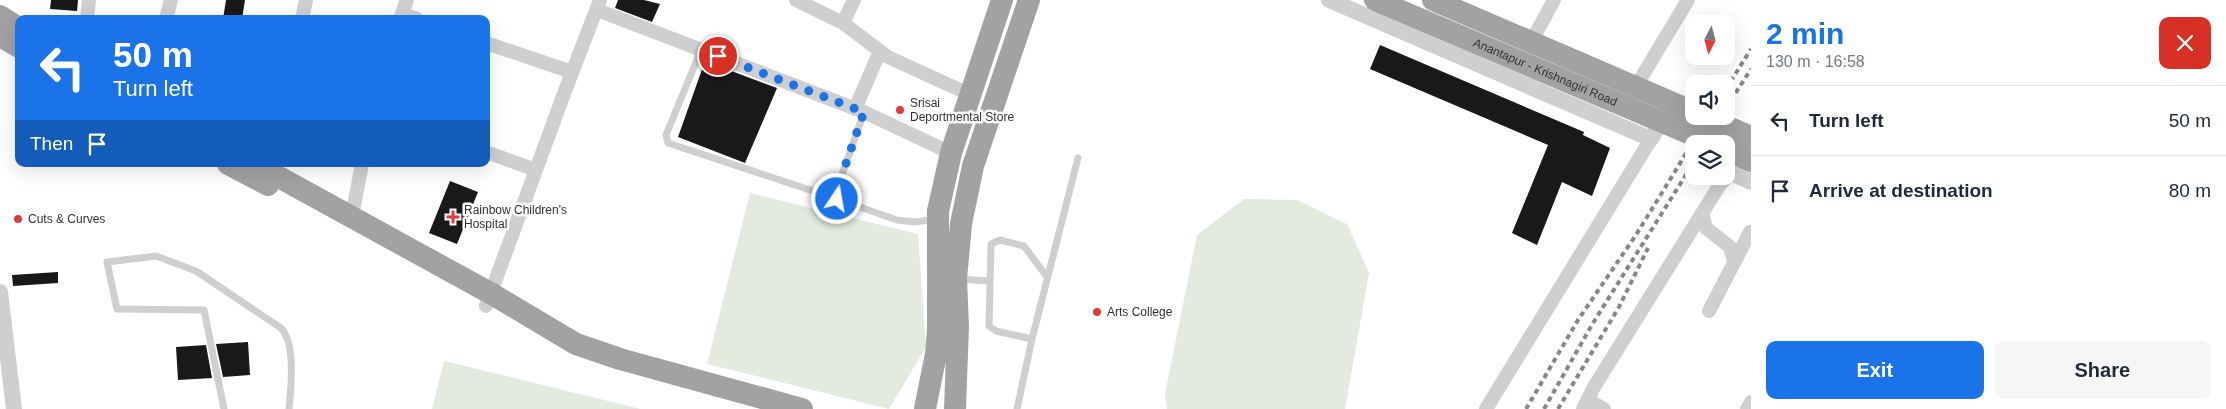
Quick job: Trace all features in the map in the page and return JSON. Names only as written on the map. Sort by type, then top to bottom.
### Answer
[{"type":"highway","points":[[925,409],[936,354],[947,279],[951,153],[1002,0]]},
{"type":"highway","points":[[950,222],[973,166],[1029,0]]},
{"type":"highway","name":"Anantapur - Krishnagiri Road","points":[[1375,0],[1693,135]]},
{"type":"highway","points":[[1433,0],[1685,108]]},
{"type":"highway","points":[[0,16],[11,41]]},
{"type":"highway","points":[[1724,125],[1751,137]]},
{"type":"highway","points":[[1735,153],[1751,161]]},
{"type":"highway","points":[[234,167],[489,300],[585,347],[620,359],[802,409]]},
{"type":"highway","points":[[262,167],[352,216],[489,300],[551,346],[603,369],[744,409]]},
{"type":"highway","points":[[947,279],[958,326],[955,409]]},
{"type":"street","points":[[87,15],[89,0]]},
{"type":"street","points":[[167,15],[171,0]]},
{"type":"street","points":[[303,15],[306,0]]},
{"type":"street","points":[[401,15],[407,0]]},
{"type":"street","points":[[843,23],[854,0]]},
{"type":"street","points":[[1329,0],[1651,140]]},
{"type":"street","points":[[1462,0],[1638,83],[1674,102],[1486,409]]},
{"type":"street","points":[[1535,35],[1554,0]]},
{"type":"street","points":[[1638,83],[1688,0]]},
{"type":"street","points":[[803,2],[843,23],[888,57],[971,96]]},
{"type":"street","points":[[489,300],[572,72],[599,5],[701,50],[860,110],[951,153]]},
{"type":"street","points":[[490,44],[572,72]]},
{"type":"street","points":[[860,110],[880,51]]},
{"type":"street","points":[[1735,167],[1751,141]]},
{"type":"street","points":[[490,153],[536,170]]},
{"type":"street","points":[[352,216],[361,167]]},
{"type":"street","points":[[1735,175],[1751,182]]},
{"type":"street","points":[[1604,409],[1585,404],[1720,185]]},
{"type":"street","points":[[1702,213],[1706,228],[1730,247],[1734,262]]},
{"type":"street","points":[[1709,311],[1750,232]]},
{"type":"street","points":[[0,292],[14,409]]},
{"type":"street","points":[[1747,409],[1751,402]]},
{"type":"lane","points":[[701,50],[666,135],[668,142],[816,192]]},
{"type":"lane","points":[[860,110],[836,192],[837,199],[897,220],[950,222]]},
{"type":"lane","points":[[1017,409],[1047,277],[1078,158]]},
{"type":"lane","points":[[1032,339],[996,331],[989,326],[991,244],[1000,240],[1024,246],[1047,277]]},
{"type":"lane","points":[[224,409],[204,310],[117,309],[107,262],[156,256],[196,271],[282,328],[287,334],[292,378],[289,409]]},
{"type":"lane","points":[[947,279],[989,281]]},
{"type":"shaded area","points":[[750,193],[918,234],[926,347],[889,409],[707,364]]},
{"type":"shaded area","points":[[1244,199],[1297,200],[1347,224],[1369,273],[1345,409],[1167,409],[1165,394],[1197,235]]},
{"type":"shaded area","points":[[444,361],[641,409],[432,409]]},
{"type":"building","points":[[51,0],[78,0],[77,11],[50,9]]},
{"type":"building","points":[[226,0],[245,0],[243,15],[224,15]]},
{"type":"building","points":[[618,0],[644,0],[660,4],[652,22],[615,8]]},
{"type":"building","points":[[1380,45],[1584,132],[1583,135],[1610,148],[1592,196],[1562,182],[1537,245],[1512,233],[1548,145],[1370,69]]},
{"type":"building","points":[[705,61],[777,88],[745,163],[678,137]]},
{"type":"building","points":[[450,181],[478,192],[457,244],[429,233]]},
{"type":"building","points":[[58,272],[58,283],[13,286],[12,275]]},
{"type":"building","points":[[248,342],[250,375],[223,377],[216,344]]},
{"type":"building","points":[[206,345],[212,378],[178,380],[176,347]]},
{"type":"railway","points":[[1735,75],[1751,49]]},
{"type":"railway","points":[[1735,94],[1751,69]]},
{"type":"railway","points":[[1526,409],[1578,320],[1636,235],[1703,125]]},
{"type":"railway","points":[[1709,135],[1716,125]]},
{"type":"railway","points":[[1544,409],[1593,323],[1685,176]]},
{"type":"railway","points":[[1558,409],[1619,307],[1648,248]]},
{"type":"place","name":"Srisai Deportmental Store","points":[[900,110]]},
{"type":"place","name":"Rainbow Children's Hospital","points":[[453,217]]},
{"type":"place","name":"Cuts & Curves","points":[[18,219]]},
{"type":"place","name":"Arts College","points":[[1097,312]]},
{"type":"route","points":[[718,56],[864,112],[836,192],[837,199]]}]
